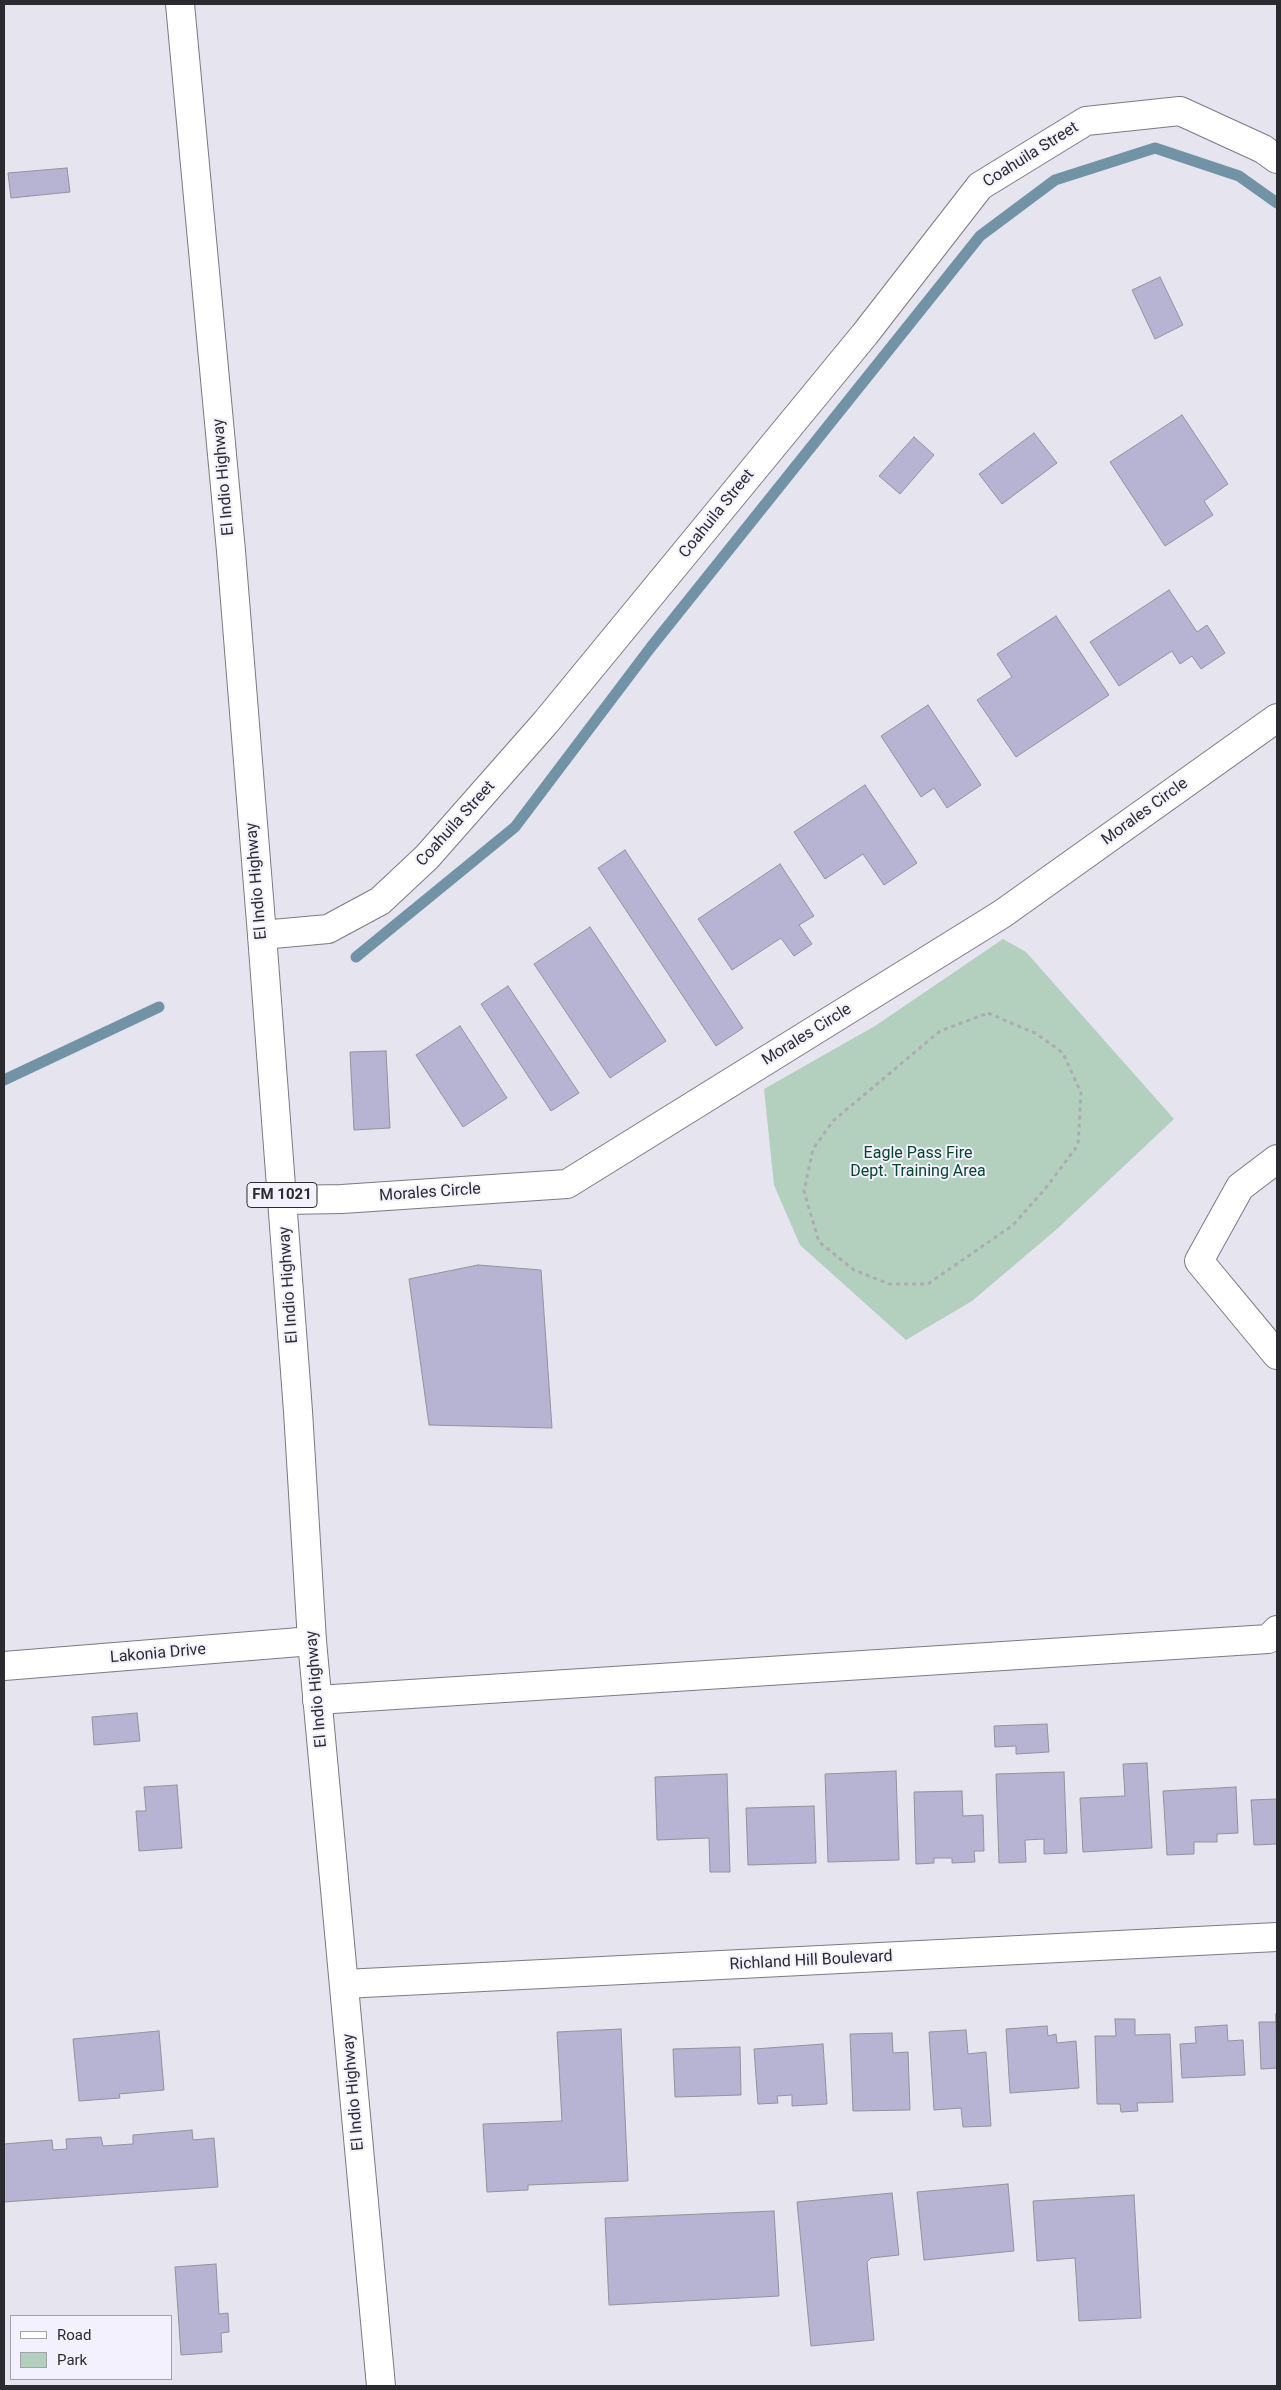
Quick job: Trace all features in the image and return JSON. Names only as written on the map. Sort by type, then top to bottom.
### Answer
[{"type":"street","name":"El Indio Highway","points":[[180,4],[231,552],[262,934],[283,1200],[317,1700],[382,2386]]},
{"type":"street","name":"Coahuila Street","points":[[262,934],[328,929],[380,901],[427,857],[584,677],[865,334],[980,186],[1086,121],[1180,111],[1263,148],[1277,159]]},
{"type":"street","name":"Morales Circle","points":[[283,1200],[342,1199],[567,1184],[1002,914],[1277,718]]},
{"type":"street","points":[[1277,1160],[1240,1187],[1199,1261],[1277,1355]]},
{"type":"street","points":[[317,1700],[1268,1639],[1277,1630]]},
{"type":"street","name":"Lakonia Drive","points":[[4,1666],[312,1641]]},
{"type":"street","name":"Richland Hill Boulevard","points":[[344,1984],[1277,1937]]},
{"type":"path","points":[[988,1013],[1037,1034],[1063,1053],[1081,1093],[1078,1145],[1045,1189],[1013,1225],[928,1284],[889,1284],[854,1270],[819,1242],[804,1190],[813,1149],[832,1121],[940,1031],[988,1013]]},
{"type":"green space","name":"Eagle Pass Fire Dept. Training Area","points":[[1003,939],[1026,952],[1174,1119],[1057,1229],[972,1301],[906,1340],[800,1245],[774,1185],[764,1089],[875,1026]]},
{"type":"building","points":[[67,168],[70,192],[11,198],[8,173]]},
{"type":"building","points":[[1160,277],[1183,325],[1155,339],[1132,290]]},
{"type":"building","points":[[1182,415],[1228,484],[1204,501],[1213,515],[1165,546],[1110,462]]},
{"type":"building","points":[[1034,433],[1057,463],[1002,504],[979,474]]},
{"type":"building","points":[[914,437],[934,455],[900,494],[879,476]]},
{"type":"building","points":[[1169,590],[1197,632],[1207,625],[1225,653],[1201,669],[1192,656],[1180,664],[1172,651],[1119,686],[1090,642]]},
{"type":"building","points":[[1056,616],[1109,695],[1016,757],[977,700],[1012,677],[997,654]]},
{"type":"building","points":[[928,705],[981,785],[947,808],[934,788],[921,797],[881,736]]},
{"type":"building","points":[[865,785],[917,863],[884,885],[863,854],[825,879],[794,832]]},
{"type":"building","points":[[625,850],[743,1028],[716,1046],[598,868]]},
{"type":"building","points":[[780,864],[814,916],[799,925],[812,944],[794,956],[781,938],[732,970],[698,919]]},
{"type":"building","points":[[590,927],[666,1041],[610,1078],[534,964]]},
{"type":"building","points":[[508,986],[579,1093],[551,1111],[481,1004]]},
{"type":"building","points":[[460,1026],[507,1098],[463,1127],[416,1055]]},
{"type":"building","points":[[386,1051],[390,1128],[354,1130],[350,1052]]},
{"type":"building","points":[[478,1265],[541,1270],[552,1428],[429,1425],[409,1279]]},
{"type":"building","points":[[137,1713],[140,1741],[94,1745],[92,1717]]},
{"type":"building","points":[[1047,1724],[1049,1752],[1016,1754],[1016,1746],[995,1747],[994,1726]]},
{"type":"building","points":[[1147,1763],[1152,1848],[1083,1852],[1080,1798],[1125,1796],[1123,1764]]},
{"type":"building","points":[[896,1771],[899,1860],[828,1862],[825,1774]]},
{"type":"building","points":[[1064,1772],[1067,1853],[1044,1854],[1044,1839],[1025,1840],[1026,1862],[999,1863],[996,1774]]},
{"type":"building","points":[[727,1774],[730,1872],[710,1872],[709,1838],[657,1840],[655,1777]]},
{"type":"building","points":[[177,1785],[182,1848],[139,1851],[136,1811],[146,1811],[144,1787]]},
{"type":"building","points":[[1236,1787],[1238,1833],[1217,1834],[1217,1842],[1194,1842],[1194,1854],[1167,1855],[1163,1791]]},
{"type":"building","points":[[962,1791],[963,1816],[983,1815],[984,1851],[974,1851],[975,1862],[952,1863],[952,1858],[934,1858],[934,1863],[916,1864],[914,1792]]},
{"type":"building","points":[[1277,1799],[1277,1844],[1254,1845],[1251,1800]]},
{"type":"building","points":[[814,1806],[816,1863],[748,1865],[746,1808]]},
{"type":"building","points":[[1276,2014],[1277,2068],[1261,2069],[1259,2022],[1276,2022]]},
{"type":"building","points":[[1115,2019],[1135,2019],[1135,2035],[1170,2034],[1173,2102],[1137,2103],[1138,2111],[1121,2112],[1120,2104],[1097,2104],[1095,2036],[1116,2036]]},
{"type":"building","points":[[1227,2025],[1228,2041],[1243,2040],[1245,2075],[1182,2078],[1180,2044],[1196,2043],[1195,2027]]},
{"type":"building","points":[[1047,2026],[1048,2036],[1056,2034],[1057,2043],[1076,2041],[1079,2088],[1010,2093],[1006,2029]]},
{"type":"building","points":[[621,2029],[628,2181],[528,2185],[528,2190],[487,2192],[483,2124],[562,2121],[557,2032]]},
{"type":"building","points":[[966,2030],[968,2054],[986,2052],[991,2126],[963,2127],[961,2108],[934,2110],[929,2032]]},
{"type":"building","points":[[159,2031],[164,2090],[119,2094],[120,2098],[79,2101],[73,2039]]},
{"type":"building","points":[[892,2033],[893,2053],[908,2052],[910,2110],[853,2111],[850,2034]]},
{"type":"building","points":[[823,2044],[827,2104],[792,2106],[792,2095],[777,2096],[778,2103],[758,2104],[754,2049]]},
{"type":"building","points":[[740,2047],[741,2095],[675,2097],[673,2049]]},
{"type":"building","points":[[192,2130],[193,2140],[214,2138],[218,2187],[4,2202],[4,2144],[52,2140],[53,2150],[67,2149],[66,2139],[101,2137],[103,2146],[133,2144],[133,2135]]},
{"type":"building","points":[[1008,2184],[1014,2251],[924,2260],[917,2192]]},
{"type":"building","points":[[892,2193],[899,2255],[871,2258],[867,2262],[874,2340],[811,2346],[797,2202]]},
{"type":"building","points":[[1134,2195],[1141,2318],[1079,2321],[1075,2258],[1037,2261],[1033,2201]]},
{"type":"building","points":[[774,2211],[779,2296],[609,2305],[605,2218]]},
{"type":"building","points":[[216,2264],[219,2314],[228,2313],[229,2332],[221,2333],[222,2352],[181,2355],[175,2267]]},
{"type":"waterway","points":[[356,957],[515,827],[651,647],[980,236],[1055,180],[1155,148],[1239,176],[1277,203]]},
{"type":"waterway","points":[[4,1080],[159,1007]]}]
